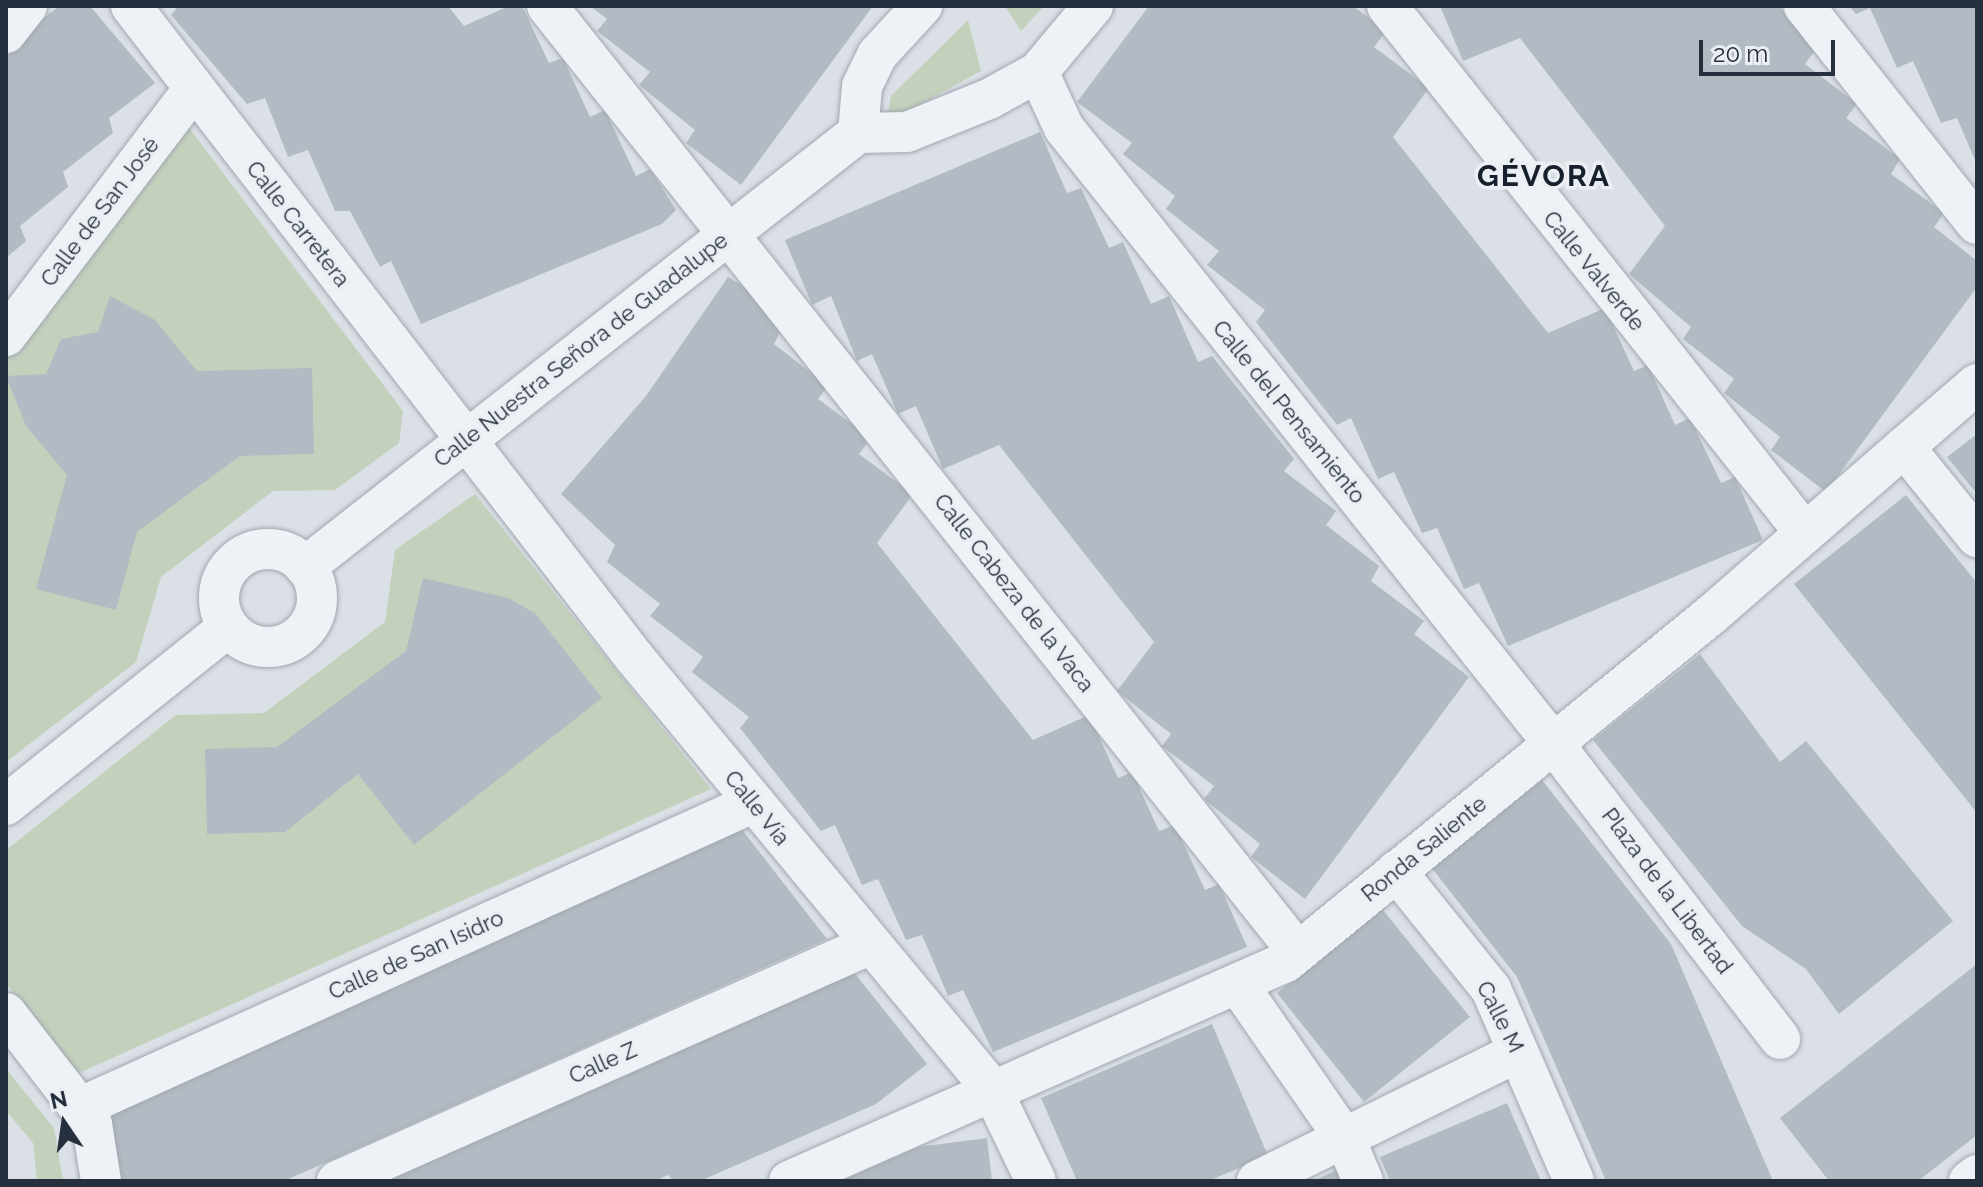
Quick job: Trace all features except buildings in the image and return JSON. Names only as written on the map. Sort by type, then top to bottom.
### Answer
[{"type":"street","points":[[6,33],[27,6]]},
{"type":"street","name":"Calle Carretera","points":[[131,6],[465,441]]},
{"type":"street","name":"Calle Cabeza de la Vaca","points":[[547,6],[1298,952]]},
{"type":"street","points":[[922,6],[877,55],[856,112],[858,133],[907,132],[989,99],[1038,72],[1093,6]]},
{"type":"street","name":"Calle Valverde","points":[[1387,6],[1805,533]]},
{"type":"street","points":[[1804,6],[1977,224]]},
{"type":"street","name":"Calle del Pensamiento","points":[[1038,72],[1064,128],[1553,743]]},
{"type":"street","name":"Calle de San José","points":[[6,336],[194,88]]},
{"type":"street","name":"Calle Nuestra Señora de Guadalupe","points":[[305,567],[858,133]]},
{"type":"street","name":"Ronda Saliente","points":[[789,1181],[991,1088],[1239,986],[1298,952],[1805,533],[1977,384]]},
{"type":"street","name":"Calle Vía","points":[[465,441],[753,803],[991,1088],[1036,1181]]},
{"type":"street","points":[[1904,447],[1977,537]]},
{"type":"street","points":[[280,551],[305,567],[313,579],[316,607],[303,632],[264,647],[250,644],[228,627],[218,599],[220,584],[237,560],[250,552],[280,551]]},
{"type":"street","points":[[6,805],[228,627]]},
{"type":"street","name":"Plaza de la Libertad","points":[[1553,743],[1780,1039]]},
{"type":"street","name":"Calle de San Isidro","points":[[79,1108],[753,803]]},
{"type":"street","name":"Calle M","points":[[1396,871],[1491,989],[1574,1181]]},
{"type":"street","name":"Calle Z","points":[[337,1181],[869,945]]},
{"type":"street","points":[[1239,986],[1345,1139],[1363,1181]]},
{"type":"street","points":[[6,1013],[92,1124],[101,1181]]},
{"type":"street","points":[[1257,1181],[1518,1052]]},
{"type":"street","points":[[1969,1181],[1977,1175]]},
{"type":"green space","points":[[1005,6],[1044,6],[1021,31]]},
{"type":"green space","points":[[968,20],[981,71],[907,112],[888,112],[891,96]]},
{"type":"green space","points":[[186,124],[403,411],[399,443],[335,490],[273,491],[161,577],[136,662],[6,762],[6,355]]},
{"type":"green space","points":[[475,494],[711,789],[79,1073],[6,984],[6,850],[176,715],[264,713],[385,622],[395,550]]},
{"type":"green space","points":[[6,1069],[54,1128],[63,1181],[37,1181],[33,1143],[6,1111]]},
{"type":"district","name":"GÉVORA","points":[[1544,176]]}]
